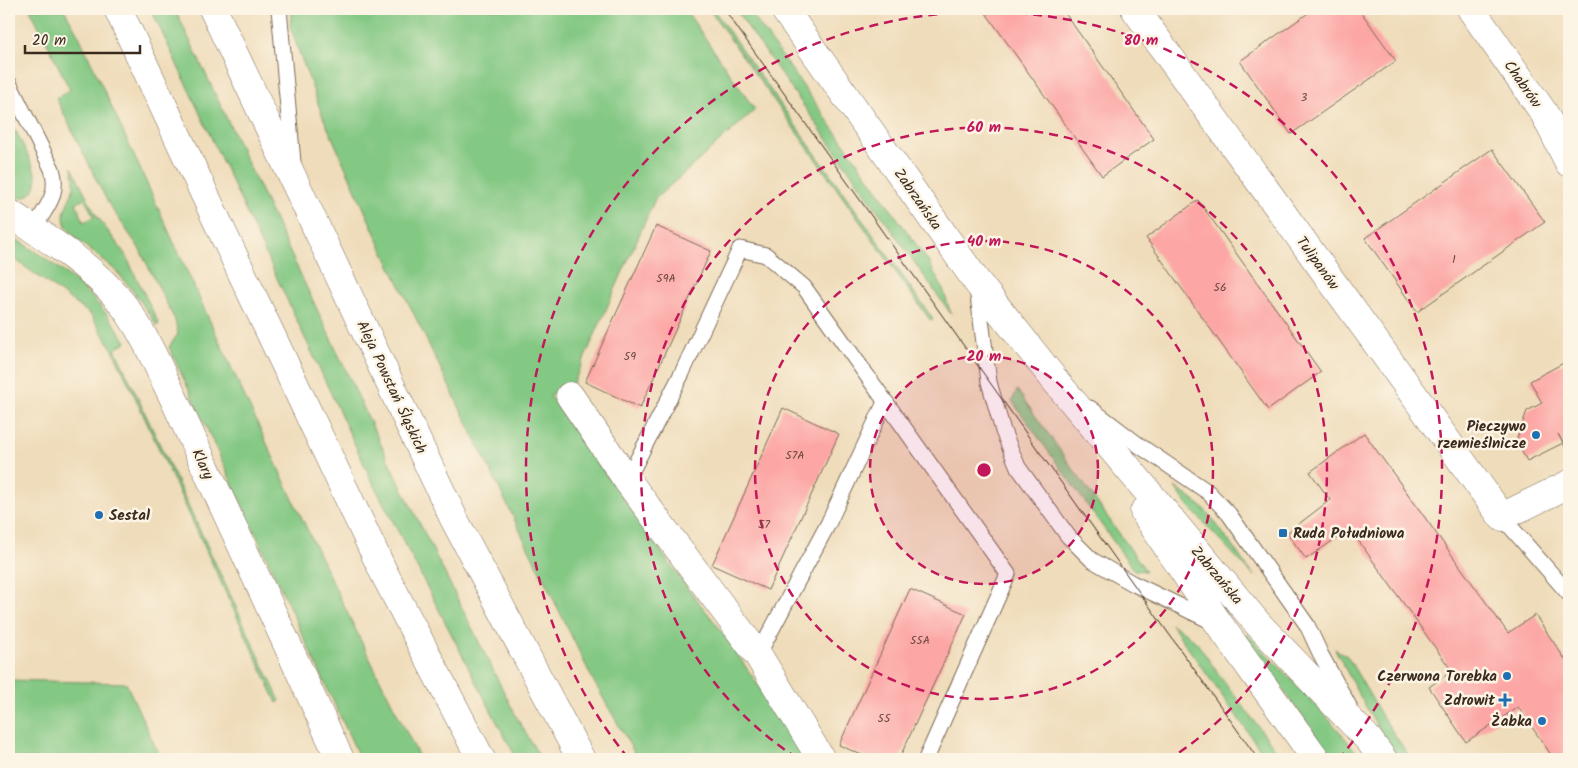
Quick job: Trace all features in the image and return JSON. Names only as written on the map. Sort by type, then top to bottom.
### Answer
[{"type":"street","points":[[118,9],[385,575],[481,759]]},
{"type":"street","name":"Aleja Powstań Śląskich","points":[[213,9],[454,519],[581,759]]},
{"type":"street","name":"Zabrzańska","points":[[784,9],[977,282],[1058,384],[1258,624],[1376,749]]},
{"type":"street","name":"Tulipanów","points":[[1135,9],[1502,517]]},
{"type":"street","name":"Chabrów","points":[[1470,9],[1544,113],[1569,163]]},
{"type":"street","name":"Klary","points":[[9,214],[87,268],[112,292],[135,321],[173,398],[340,759]]},
{"type":"street","name":"Zabrzańska","points":[[1058,384],[1219,624],[1316,759]]},
{"type":"street","points":[[570,396],[627,480],[758,655],[821,759]]},
{"type":"street","points":[[1502,517],[1569,484]]},
{"type":"lane","points":[[279,9],[295,181]]},
{"type":"lane","points":[[9,83],[52,169],[55,180],[55,190],[50,202],[33,229]]},
{"type":"lane","points":[[627,480],[682,373],[740,249],[766,255],[804,287],[1008,574],[926,759]]},
{"type":"lane","points":[[977,282],[989,382],[1003,431],[1018,467],[1068,536],[1092,560],[1132,583],[1219,624]]},
{"type":"lane","points":[[1058,384],[1140,446],[1208,492],[1229,514],[1307,625],[1342,693],[1376,749]]},
{"type":"lane","points":[[758,655],[828,524],[885,402]]},
{"type":"lane","points":[[1502,517],[1569,594]]},
{"type":"green space","points":[[30,9],[64,9],[79,36],[288,490],[420,759],[360,759],[169,347],[178,334],[175,320],[139,248],[108,203],[56,98],[70,90]]},
{"type":"green space","points":[[151,9],[175,9],[392,468],[517,718],[541,759],[517,759],[500,728],[370,477]]},
{"type":"green space","points":[[292,9],[685,9],[755,110],[655,199],[574,382],[550,396],[685,585],[717,625],[785,724],[805,759],[638,759],[594,682],[382,249],[323,117],[290,27]]},
{"type":"green space","points":[[709,9],[713,9],[933,319],[930,320]]},
{"type":"green space","points":[[735,9],[748,9],[928,261],[943,289],[951,314]]},
{"type":"green space","points":[[16,131],[31,162],[36,179],[33,191],[29,195],[20,198],[9,194],[9,134]]},
{"type":"green space","points":[[72,167],[96,215],[125,254],[159,324],[157,326],[118,273],[68,229],[64,214],[74,187]],"holes":[[[85,199],[94,217],[84,222],[76,203]]]},
{"type":"green space","points":[[9,235],[44,257],[74,281],[102,308],[126,342],[115,349],[280,701],[277,703],[113,350],[90,314],[9,255]]},
{"type":"green space","points":[[1017,390],[1146,571],[1134,570],[1012,401]]},
{"type":"green space","points":[[1175,487],[1201,506],[1212,518],[1254,576],[1188,506]]},
{"type":"green space","points":[[1171,624],[1186,633],[1197,643],[1283,759],[1267,759]]},
{"type":"green space","points":[[1247,634],[1316,705],[1362,759],[1333,759],[1246,639],[1244,636]]},
{"type":"green space","points":[[1335,649],[1347,656],[1382,716],[1411,759],[1399,759],[1381,733]]},
{"type":"green space","points":[[9,680],[126,683],[161,759],[9,759]]},
{"type":"building","points":[[983,9],[1062,9],[1154,139],[1102,176]]},
{"type":"building","points":[[1314,9],[1359,9],[1396,61],[1291,134],[1240,61]]},
{"type":"building","points":[[1492,149],[1545,222],[1417,312],[1365,238]]},
{"type":"building","points":[[1198,200],[1321,372],[1268,410],[1146,238]]},
{"type":"building","points":[[656,226],[711,251],[640,408],[585,382]]},
{"type":"building","points":[[1569,360],[1569,454],[1563,443],[1527,461],[1516,441],[1527,411],[1542,403],[1530,381]]},
{"type":"building","points":[[783,408],[839,434],[768,590],[712,565]]},
{"type":"building","points":[[1364,433],[1508,633],[1535,615],[1569,665],[1569,759],[1554,759],[1518,707],[1466,742],[1429,687],[1452,671],[1350,529],[1306,559],[1287,533],[1330,500],[1310,472]]},
{"type":"building","points":[[910,589],[966,614],[899,759],[871,759],[839,745]]},
{"type":"tram line","points":[[724,9],[1258,759]]},
{"type":"place","name":"Pieczywo rzemieślnicze","points":[[1536,435]]},
{"type":"place","name":"Sestal","points":[[99,515]]},
{"type":"place","name":"Ruda Południowa","points":[[1283,533]]},
{"type":"place","name":"Czerwona Torebka","points":[[1507,676]]},
{"type":"place","name":"Zdrowit","points":[[1505,700]]},
{"type":"place","name":"Żabka","points":[[1542,721]]}]
